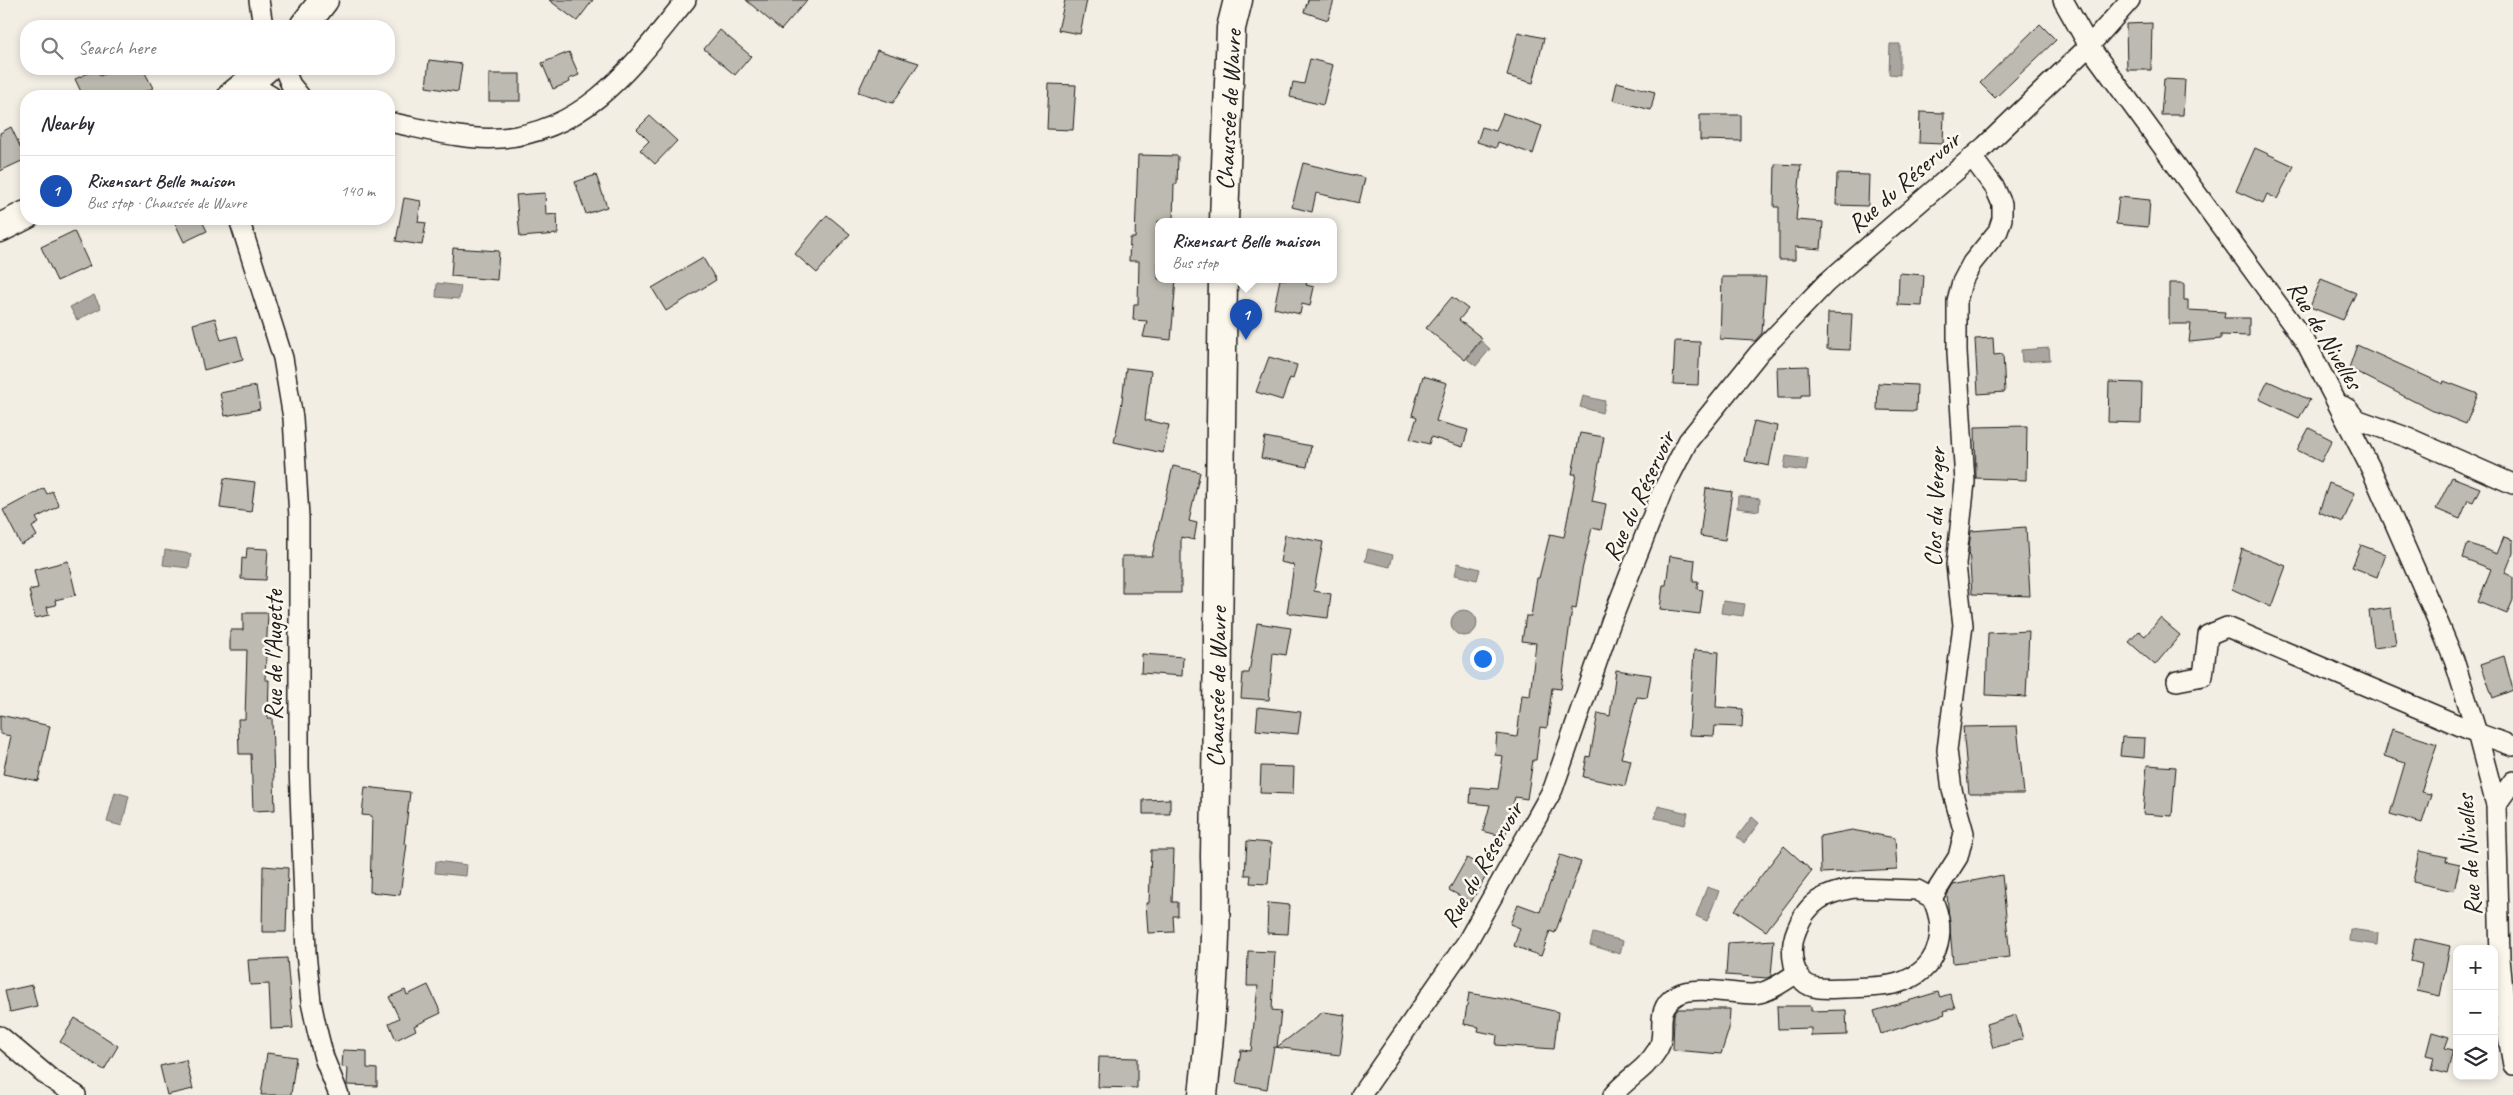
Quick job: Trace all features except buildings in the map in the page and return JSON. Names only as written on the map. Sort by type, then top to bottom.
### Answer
[{"type":"street","points":[[259,0],[262,20]]},
{"type":"street","points":[[309,20],[324,0]]},
{"type":"street","points":[[395,123],[458,135],[500,138],[555,125],[588,108],[624,76],[686,0]]},
{"type":"street","name":"Chaussée de Wavre","points":[[1224,218],[1231,28],[1238,0]]},
{"type":"street","name":"Rue de Nivelles","points":[[2063,0],[2090,46],[2306,343],[2378,486],[2436,617],[2454,660],[2477,733],[2496,805],[2500,958],[2507,1031],[2513,1065]]},
{"type":"street","name":"Rue du Réservoir","points":[[1367,1091],[1467,942],[1553,790],[1611,622],[1662,492],[1688,441],[1759,353],[1826,283],[1972,158],[2090,46],[2130,0]]},
{"type":"street","points":[[287,75],[295,90]]},
{"type":"street","name":"Clos du Verger","points":[[1932,898],[1958,857],[1964,834],[1952,790],[1947,750],[1964,625],[1956,565],[1965,482],[1957,352],[1957,301],[1962,282],[1972,263],[1998,231],[2002,218],[2002,204],[1995,188],[1982,168],[1972,158]]},
{"type":"street","points":[[0,228],[20,218]]},
{"type":"street","name":"Rue de l'Augette","points":[[241,225],[283,358],[293,418],[299,509],[300,775],[306,953],[311,1002],[317,1030],[324,1058],[338,1095]]},
{"type":"street","name":"Chaussée de Wavre","points":[[1203,1095],[1212,1017],[1216,931],[1215,857],[1223,283]]},
{"type":"street","points":[[2338,404],[2348,409],[2356,419],[2409,438],[2513,484]]},
{"type":"street","points":[[2177,681],[2203,676],[2208,635],[2226,627],[2477,733],[2513,746]]},
{"type":"street","points":[[2496,805],[2513,782]]},
{"type":"street","points":[[1854,888],[1917,890],[1932,898],[1941,927],[1935,956],[1922,971],[1898,983],[1821,988],[1805,983],[1797,973],[1791,949],[1796,931],[1805,910],[1818,900],[1836,891],[1854,888]]},
{"type":"street","points":[[1613,1095],[1623,1084],[1644,1070],[1659,1047],[1660,1023],[1664,1007],[1678,994],[1701,990],[1755,994],[1773,988],[1797,973]]},
{"type":"street","points":[[0,1036],[51,1079],[76,1095]]},
{"type":"shaded area","points":[[1890,44],[1900,44],[1900,75],[1889,74]]},
{"type":"shaded area","points":[[437,283],[461,286],[459,299],[436,297]]},
{"type":"shaded area","points":[[94,295],[101,308],[77,320],[70,307]]},
{"type":"shaded area","points":[[1481,341],[1490,349],[1476,366],[1467,359]]},
{"type":"shaded area","points":[[2049,348],[2050,360],[2022,362],[2021,350]]},
{"type":"shaded area","points":[[1583,396],[1605,401],[1602,413],[1580,407]]},
{"type":"shaded area","points":[[1786,456],[1808,459],[1806,471],[1784,468]]},
{"type":"shaded area","points":[[1738,496],[1760,499],[1759,511],[1737,508]]},
{"type":"shaded area","points":[[1368,549],[1393,555],[1390,567],[1365,561]]},
{"type":"shaded area","points":[[165,550],[191,554],[189,568],[163,565]]},
{"type":"shaded area","points":[[1458,563],[1480,569],[1477,580],[1455,575]]},
{"type":"shaded area","points":[[1723,601],[1745,604],[1743,616],[1721,613]]},
{"type":"shaded area","points":[[1464,610],[1473,614],[1477,623],[1473,632],[1464,636],[1455,632],[1451,623],[1455,614]]},
{"type":"shaded area","points":[[115,792],[129,796],[122,826],[107,822]]},
{"type":"shaded area","points":[[1658,806],[1688,813],[1685,825],[1655,818]]},
{"type":"shaded area","points":[[1752,817],[1759,823],[1744,843],[1737,837]]},
{"type":"shaded area","points":[[436,861],[467,865],[466,876],[435,873]]},
{"type":"shaded area","points":[[1707,887],[1719,891],[1707,921],[1696,916]]},
{"type":"shaded area","points":[[2350,929],[2378,933],[2377,945],[2349,941]]},
{"type":"shaded area","points":[[1593,933],[1623,941],[1620,954],[1590,945]]},
{"type":"place","name":"Rixensart Belle maison","points":[[1246,340]]}]
